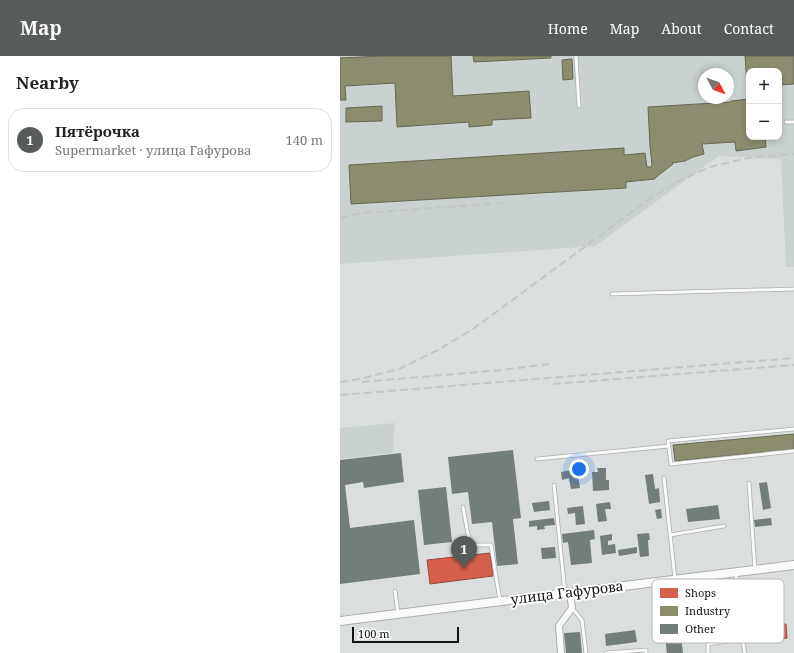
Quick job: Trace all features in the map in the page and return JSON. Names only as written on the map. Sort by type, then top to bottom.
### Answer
[{"type":"main road","name":"улица Гафурова","points":[[675,579],[794,565]]},
{"type":"main road","name":"улица Гафурова","points":[[340,621],[652,582]]},
{"type":"street","points":[[561,653],[559,626],[572,608],[568,592]]},
{"type":"lane","points":[[576,56],[579,106]]},
{"type":"lane","points":[[786,122],[794,122]]},
{"type":"lane","points":[[612,294],[794,289]]},
{"type":"lane","points":[[794,429],[668,441],[671,464],[794,451]]},
{"type":"lane","points":[[538,459],[669,446]]},
{"type":"lane","points":[[664,478],[675,579]]},
{"type":"lane","points":[[749,483],[756,570]]},
{"type":"lane","points":[[554,485],[568,592]]},
{"type":"lane","points":[[463,507],[470,545],[491,545],[500,600]]},
{"type":"lane","points":[[670,535],[724,526]]},
{"type":"lane","points":[[736,572],[737,579]]},
{"type":"lane","points":[[395,591],[398,614]]},
{"type":"lane","points":[[572,608],[582,620],[586,653]]},
{"type":"lane","points":[[708,653],[708,644],[715,643]]},
{"type":"lane","points":[[743,643],[744,653]]},
{"type":"lane","points":[[606,653],[646,650],[646,653]]},
{"type":"shaded area","points":[[340,56],[794,56],[794,267],[786,267],[781,159],[719,156],[595,246],[340,264]]},
{"type":"shaded area","points":[[395,423],[393,453],[340,459],[340,428]]},
{"type":"building: Shops","points":[[490,553],[493,576],[430,584],[427,560]]},
{"type":"building: Shops","points":[[784,624],[786,624],[787,638],[784,638]]},
{"type":"building: Industry","points":[[381,56],[451,56],[453,96],[529,91],[531,118],[492,120],[492,125],[469,127],[469,122],[397,127],[395,83],[345,86],[346,100],[340,100],[340,58]]},
{"type":"building: Industry","points":[[473,56],[551,56],[551,58],[474,62]]},
{"type":"building: Industry","points":[[745,56],[794,56],[794,84],[782,85],[782,68],[746,68],[746,72]]},
{"type":"building: Industry","points":[[572,59],[573,79],[563,80],[562,60]]},
{"type":"building: Industry","points":[[746,99],[746,140],[765,140],[766,147],[736,151],[735,142],[702,144],[704,154],[685,161],[672,163],[673,164],[655,179],[626,182],[626,188],[351,204],[349,165],[624,148],[624,155],[645,153],[647,167],[650,167],[652,165],[648,107],[698,104],[734,104],[734,101]]},
{"type":"building: Industry","points":[[382,106],[382,121],[346,122],[346,108]]},
{"type":"building: Industry","points":[[794,434],[794,449],[675,461],[673,445]]},
{"type":"building: Other","points":[[513,450],[521,518],[513,519],[518,564],[497,566],[492,522],[472,524],[468,492],[452,494],[448,457]]},
{"type":"building: Other","points":[[401,453],[404,482],[364,488],[363,482],[345,485],[350,528],[414,520],[420,574],[340,584],[340,460]]},
{"type":"building: Other","points":[[597,468],[606,468],[606,480],[609,480],[609,490],[593,491],[592,472],[598,472]]},
{"type":"building: Other","points":[[577,469],[580,488],[571,489],[569,478],[562,480],[561,472]]},
{"type":"building: Other","points":[[653,474],[655,489],[659,488],[660,502],[649,504],[645,475]]},
{"type":"building: Other","points":[[767,482],[771,508],[763,510],[759,483]]},
{"type":"building: Other","points":[[446,487],[452,542],[424,545],[418,490]]},
{"type":"building: Other","points":[[549,501],[550,510],[534,512],[532,503]]},
{"type":"building: Other","points":[[610,502],[611,509],[605,509],[607,521],[598,522],[596,504]]},
{"type":"building: Other","points":[[718,505],[720,519],[688,522],[686,509]]},
{"type":"building: Other","points":[[583,506],[585,524],[576,525],[575,513],[568,514],[567,508]]},
{"type":"building: Other","points":[[661,509],[662,518],[657,519],[655,510]]},
{"type":"building: Other","points":[[554,518],[555,525],[544,526],[545,529],[537,530],[537,526],[529,527],[529,521]]},
{"type":"building: Other","points":[[771,518],[772,525],[755,527],[754,520]]},
{"type":"building: Other","points":[[594,530],[595,539],[590,540],[592,563],[571,565],[568,542],[563,543],[562,534]]},
{"type":"building: Other","points":[[649,533],[649,556],[640,557],[637,534]]},
{"type":"building: Other","points":[[612,534],[612,540],[608,541],[608,545],[615,544],[616,553],[602,555],[600,536]]},
{"type":"building: Other","points":[[555,547],[556,558],[542,559],[541,548]]},
{"type":"building: Other","points":[[637,547],[637,553],[619,556],[618,550]]},
{"type":"building: Other","points":[[635,630],[637,642],[606,646],[605,634]]},
{"type":"building: Other","points":[[580,632],[582,653],[566,653],[564,633]]},
{"type":"building: Other","points":[[666,643],[682,643],[683,653],[667,653]]},
{"type":"railway","points":[[340,382],[360,379],[399,369],[438,350],[473,329],[647,201],[677,182],[710,167],[748,158],[794,154]]},
{"type":"railway","points":[[340,218],[362,213],[505,203]]},
{"type":"railway","points":[[340,395],[794,358]]},
{"type":"railway","points":[[362,382],[501,370],[549,364]]},
{"type":"railway","points":[[553,384],[794,365]]},
{"type":"place","name":"Пятёрочка","points":[[464,569]]}]
